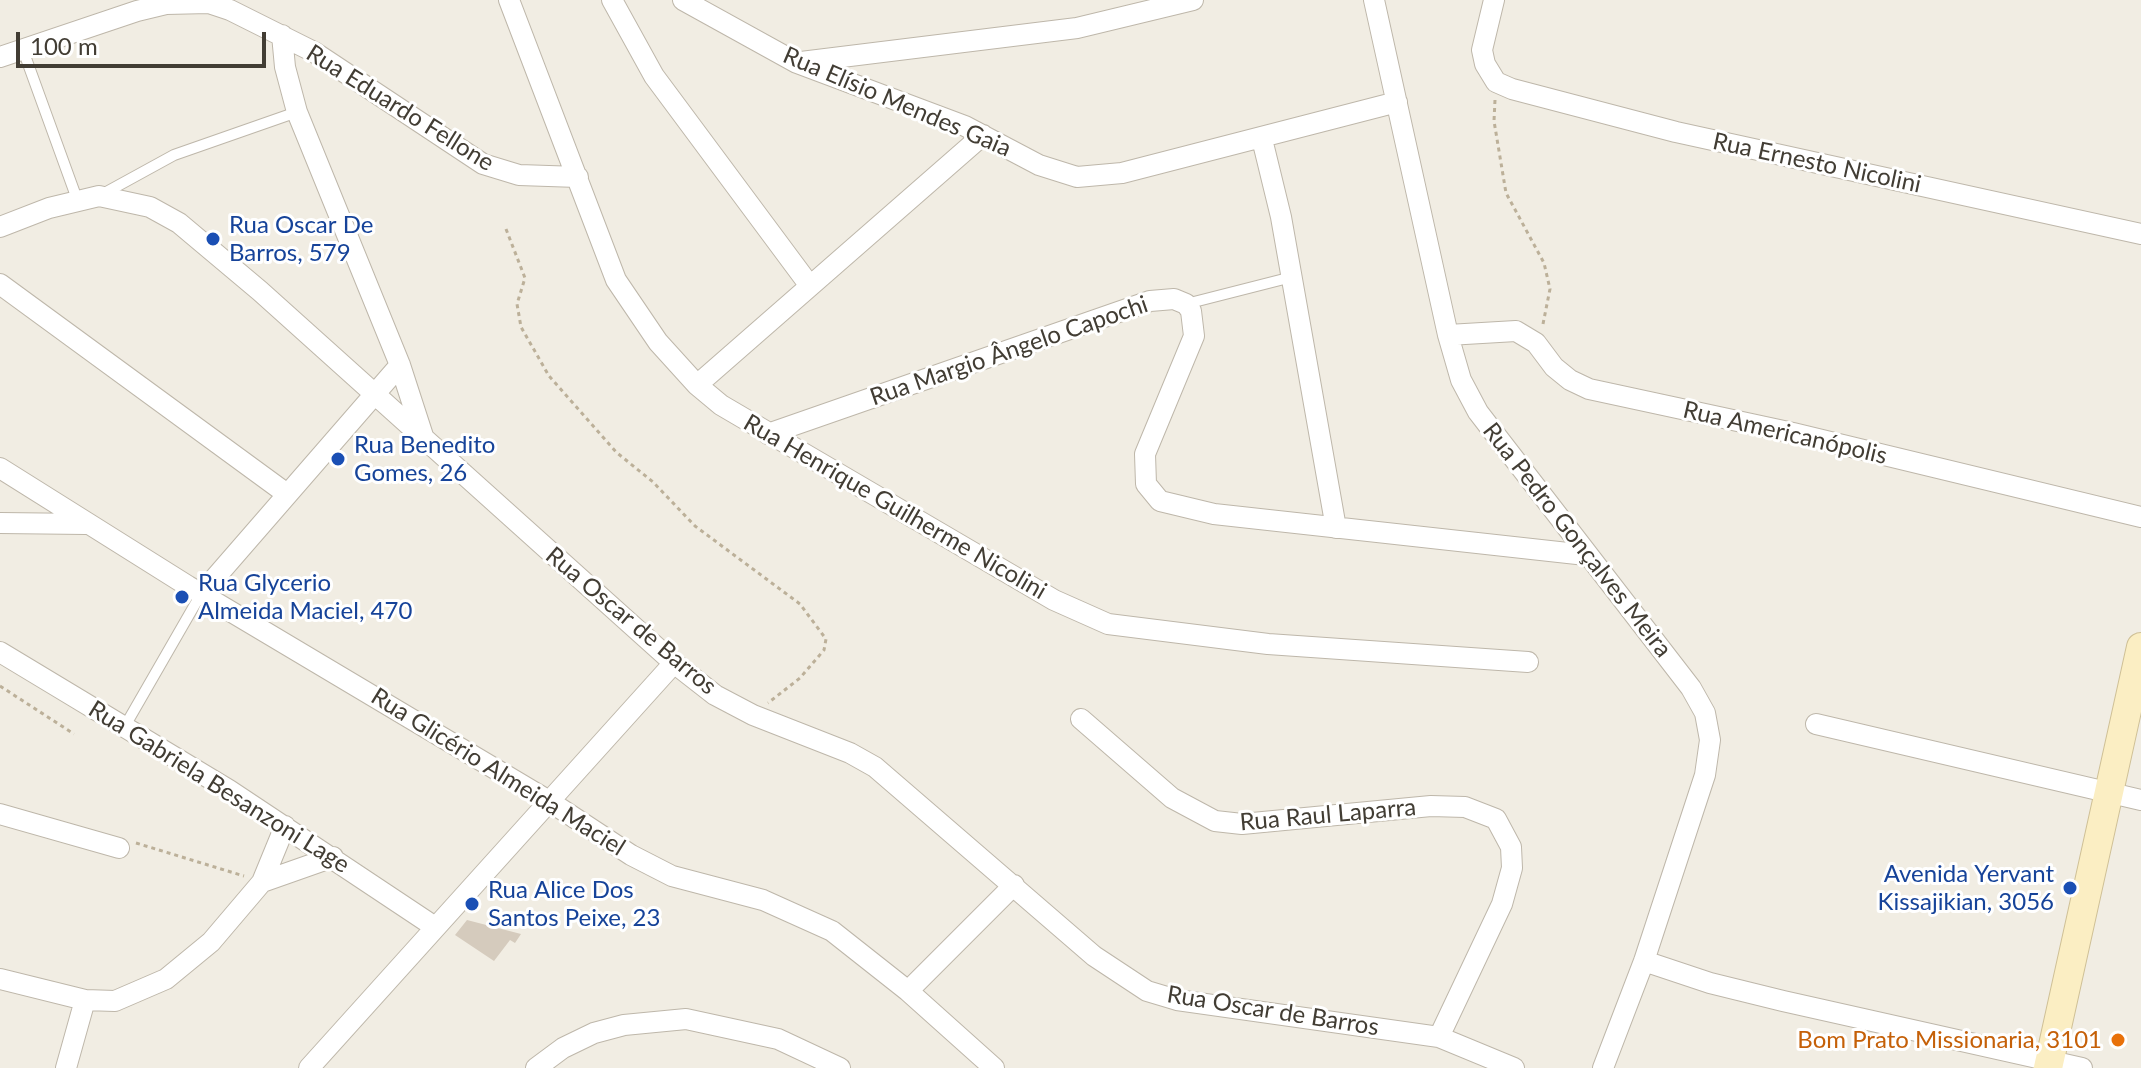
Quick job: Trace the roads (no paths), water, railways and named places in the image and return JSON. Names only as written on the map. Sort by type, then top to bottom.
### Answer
[{"type":"main road","points":[[2049,1064],[2141,647]]},
{"type":"street","name":"Rua Henrique Guilherme Nicolini","points":[[509,0],[616,280],[658,342],[697,385],[721,405],[1054,600],[1108,624],[1268,644],[1528,662]]},
{"type":"street","points":[[612,0],[654,76],[810,286]]},
{"type":"street","name":"Rua Elísio Mendes Gaia","points":[[683,0],[797,63],[983,135],[1062,174],[1086,178],[1122,173],[1262,139],[1397,102]]},
{"type":"street","points":[[797,63],[1077,28],[1193,0]]},
{"type":"street","name":"Rua Pedro Gonçalves Meira","points":[[1374,0],[1448,335],[1461,380],[1478,412],[1691,688],[1705,713],[1710,740],[1705,775],[1644,961],[1603,1068]]},
{"type":"street","name":"Rua Ernesto Nicolini","points":[[1494,0],[1482,50],[1485,64],[1496,82],[1676,132],[2141,234]]},
{"type":"street","name":"Rua Eduardo Fellone","points":[[0,57],[137,11],[192,2],[230,10],[282,35],[378,93],[483,164],[519,175],[578,177]]},
{"type":"street","points":[[282,35],[286,77],[297,112],[400,365],[424,439]]},
{"type":"street","points":[[697,385],[983,135]]},
{"type":"street","points":[[1262,139],[1292,277],[1336,528]]},
{"type":"street","name":"Rua Oscar de Barros","points":[[0,227],[77,199],[99,196],[150,207],[179,223],[260,291],[674,663],[715,695],[753,715],[850,753],[875,767],[1094,956],[1147,991],[1177,1000],[1439,1037],[1514,1068]]},
{"type":"street","points":[[0,284],[287,494]]},
{"type":"street","name":"Rua Margio Ângelo Capochi","points":[[768,434],[1150,301],[1174,299],[1186,304]]},
{"type":"street","points":[[1186,304],[1195,321],[1194,336],[1145,454],[1146,484],[1151,494],[1178,508],[1586,555]]},
{"type":"street","name":"Rua Americanópolis","points":[[1448,335],[1516,331],[1536,343],[1554,367],[1589,389],[1793,433],[2141,517]]},
{"type":"street","points":[[201,594],[400,365]]},
{"type":"street","name":"Rua Glicério Almeida Maciel","points":[[0,468],[201,594],[549,801],[590,831],[672,876],[763,900],[832,931],[908,991],[994,1068]]},
{"type":"street","points":[[0,523],[86,524]]},
{"type":"street","name":"Rua Gabriela Besanzoni Lage","points":[[0,652],[285,826],[435,927]]},
{"type":"street","points":[[309,1068],[674,663]]},
{"type":"street","name":"Rua Raul Laparra","points":[[1081,719],[1172,798],[1215,821],[1242,824],[1341,813],[1465,807],[1496,819],[1511,847],[1512,868],[1502,904],[1439,1037]]},
{"type":"street","points":[[1816,724],[2141,800]]},
{"type":"street","points":[[0,814],[119,848]]},
{"type":"street","points":[[0,979],[85,1000],[115,1001],[166,979],[211,942],[262,882],[285,826]]},
{"type":"street","points":[[262,882],[333,857]]},
{"type":"street","points":[[908,991],[1014,885]]},
{"type":"street","points":[[1644,961],[1754,994],[2049,1064],[2082,1068]]},
{"type":"street","points":[[66,1068],[85,1000]]},
{"type":"street","points":[[536,1068],[563,1048],[594,1033],[624,1025],[686,1019],[778,1039],[840,1068]]},
{"type":"lane","points":[[23,50],[77,199]]},
{"type":"lane","points":[[99,196],[123,179],[174,155],[297,112]]},
{"type":"lane","points":[[1186,304],[1292,277]]},
{"type":"lane","points":[[125,726],[201,594]]},
{"type":"place","name":"Rua Oscar De Barros, 579","points":[[213,239]]},
{"type":"place","name":"Rua Benedito Gomes, 26","points":[[338,459]]},
{"type":"place","name":"Rua Glycerio Almeida Maciel, 470","points":[[182,597]]},
{"type":"place","name":"Avenida Yervant Kissajikian, 3056","points":[[2070,888]]},
{"type":"place","name":"Rua Alice Dos Santos Peixe, 23","points":[[472,904]]},
{"type":"place","name":"Bom Prato Missionaria, 3101","points":[[2118,1040]]}]
